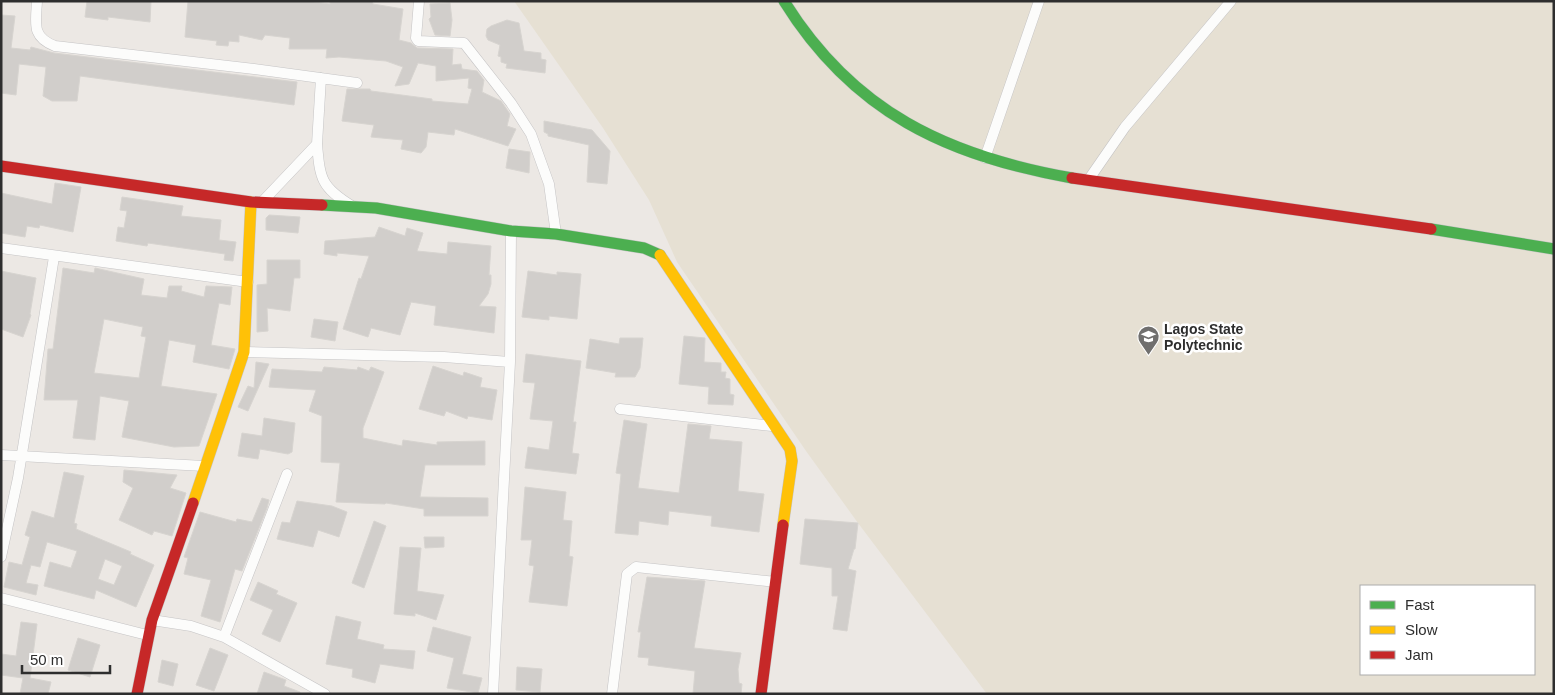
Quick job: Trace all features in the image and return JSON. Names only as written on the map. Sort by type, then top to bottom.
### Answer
[{"type":"street","points":[[37,1],[36,25],[39,36],[45,42],[55,46],[357,83]]},
{"type":"street","points":[[419,1],[416,38],[418,41],[464,42],[511,103],[531,134],[549,184],[556,234]]},
{"type":"street","points":[[784,1],[816,47],[851,82],[885,109],[926,135],[985,158],[1089,180],[1449,231],[1554,249]]},
{"type":"street","points":[[985,158],[1039,1]]},
{"type":"street","points":[[1089,180],[1125,127],[1231,1]]},
{"type":"street","points":[[321,78],[317,144],[323,182],[334,195],[352,206]]},
{"type":"street","points":[[137,694],[147,635],[204,466],[235,384],[244,352],[248,282],[257,202],[317,144]]},
{"type":"street","points":[[1,166],[257,202],[352,206],[424,214],[511,231],[556,234],[644,248],[657,252],[772,426],[790,449],[792,461],[761,694]]},
{"type":"street","points":[[493,694],[510,362],[511,231]]},
{"type":"street","points":[[1,248],[54,257],[248,282]]},
{"type":"street","points":[[1,557],[54,257]]},
{"type":"street","points":[[244,352],[444,357],[510,362]]},
{"type":"street","points":[[620,408],[772,426]]},
{"type":"street","points":[[1,455],[204,466]]},
{"type":"street","points":[[224,637],[288,474]]},
{"type":"street","points":[[612,694],[623,592],[627,574],[636,567],[776,582]]},
{"type":"street","points":[[1,598],[147,635]]},
{"type":"street","points":[[152,620],[191,626],[224,637],[325,694]]},
{"type":"shaded area","name":"Lagos State Polytechnic","points":[[514,1],[1554,1],[1554,694],[987,694],[806,451],[677,262],[649,200],[603,128]]},
{"type":"building","points":[[87,1],[151,1],[150,22],[108,17],[108,20],[85,17]]},
{"type":"building","points":[[188,1],[306,1],[330,4],[330,1],[372,1],[373,4],[403,9],[399,40],[411,43],[417,48],[453,49],[452,65],[461,64],[462,69],[477,71],[484,80],[482,92],[501,101],[510,114],[507,126],[516,129],[508,146],[455,129],[454,135],[428,132],[426,147],[421,153],[401,149],[403,140],[371,137],[374,125],[342,121],[347,89],[370,89],[371,91],[432,99],[432,101],[468,104],[472,89],[468,88],[469,78],[436,81],[436,66],[418,63],[409,84],[395,86],[403,67],[386,61],[339,57],[326,58],[327,49],[289,49],[290,38],[265,35],[262,40],[239,35],[239,42],[229,41],[228,46],[216,45],[217,41],[185,37]]},
{"type":"building","points":[[450,3],[452,20],[450,36],[435,35],[429,19],[431,17],[430,4]]},
{"type":"building","points":[[1,15],[15,16],[11,48],[30,50],[31,47],[54,53],[297,82],[294,105],[80,76],[77,101],[52,101],[43,96],[46,67],[19,64],[16,95],[1,93]]},
{"type":"building","points":[[507,20],[519,23],[524,51],[541,53],[541,59],[546,60],[545,73],[506,68],[507,64],[501,62],[501,57],[498,56],[500,45],[488,40],[486,36],[487,29]]},
{"type":"building","points":[[544,121],[592,130],[610,151],[607,184],[587,182],[589,145],[548,136],[544,132]]},
{"type":"building","points":[[509,149],[530,152],[529,173],[506,168]]},
{"type":"building","points":[[55,183],[81,187],[73,232],[40,225],[39,228],[27,226],[25,237],[1,233],[1,193],[52,204]]},
{"type":"building","points":[[122,197],[183,206],[181,216],[221,220],[219,240],[236,242],[233,261],[224,260],[225,254],[148,243],[147,246],[116,241],[118,227],[124,228],[127,211],[120,210]]},
{"type":"building","points":[[269,215],[300,217],[298,233],[266,230],[266,218]]},
{"type":"building","points":[[379,227],[405,236],[407,228],[423,233],[417,251],[447,254],[448,242],[491,246],[489,275],[491,275],[491,284],[488,294],[479,306],[496,307],[494,333],[434,325],[436,306],[411,302],[400,335],[371,328],[368,337],[343,329],[359,278],[361,279],[369,256],[337,253],[337,256],[324,254],[325,241],[375,237]]},
{"type":"building","points":[[267,260],[300,260],[300,278],[294,278],[290,311],[267,308],[268,331],[257,332],[257,285],[267,284]]},
{"type":"building","points":[[63,268],[94,273],[95,268],[144,279],[141,295],[167,298],[169,286],[182,286],[181,291],[204,297],[206,286],[232,287],[230,305],[219,303],[211,345],[235,349],[229,369],[193,362],[196,345],[169,340],[161,386],[217,394],[199,446],[174,447],[122,437],[129,401],[100,396],[95,440],[73,438],[78,400],[44,400],[48,349],[53,349]],"holes":[[[104,319],[143,327],[141,336],[146,337],[139,378],[94,373]]]},
{"type":"building","points":[[1,271],[36,278],[31,315],[23,337],[1,329]]},
{"type":"building","points":[[528,271],[557,275],[557,272],[581,274],[577,319],[549,316],[549,320],[522,317]]},
{"type":"building","points":[[314,319],[338,322],[335,341],[311,337]]},
{"type":"building","points":[[684,336],[705,338],[704,362],[721,363],[721,372],[726,372],[725,378],[730,379],[730,394],[734,395],[733,405],[708,404],[709,387],[679,384]]},
{"type":"building","points":[[620,338],[643,338],[640,368],[635,377],[615,377],[616,373],[586,368],[590,339],[619,344]]},
{"type":"building","points":[[526,354],[581,361],[573,422],[576,422],[572,453],[579,454],[576,474],[525,468],[528,447],[549,450],[553,421],[530,419],[535,383],[523,382]]},
{"type":"building","points":[[256,362],[269,364],[248,411],[238,407],[248,386],[254,388]]},
{"type":"building","points":[[433,366],[463,376],[464,372],[482,378],[480,387],[497,390],[492,420],[468,416],[467,419],[446,411],[444,416],[419,409]]},
{"type":"building","points":[[324,367],[357,370],[358,367],[369,371],[371,367],[384,372],[363,428],[363,438],[402,446],[403,440],[437,445],[437,442],[485,441],[485,465],[425,465],[420,497],[488,498],[488,516],[424,516],[424,509],[386,503],[336,502],[340,463],[321,462],[322,416],[309,411],[316,390],[269,387],[272,369],[322,372]]},
{"type":"building","points":[[264,418],[295,423],[292,452],[288,454],[260,449],[258,459],[238,456],[242,433],[262,436]]},
{"type":"building","points":[[624,420],[647,424],[638,488],[679,493],[688,424],[711,426],[709,439],[742,442],[738,491],[764,494],[759,532],[711,526],[712,516],[669,511],[668,525],[639,521],[638,535],[615,533],[621,474],[616,473]]},
{"type":"building","points":[[124,470],[177,475],[170,488],[186,493],[172,536],[154,531],[152,535],[119,520],[133,488],[123,482]]},
{"type":"building","points":[[64,472],[84,476],[74,523],[77,524],[76,529],[131,552],[130,554],[154,565],[136,607],[96,590],[94,599],[44,586],[50,562],[71,568],[77,551],[47,542],[40,567],[31,565],[26,583],[38,585],[36,595],[4,587],[9,562],[22,565],[30,537],[25,535],[32,511],[54,518]],"holes":[[[105,559],[122,566],[114,585],[98,579]]]},
{"type":"building","points":[[525,487],[566,492],[563,520],[572,521],[569,556],[573,557],[567,606],[529,602],[534,566],[529,565],[532,540],[521,540]]},
{"type":"building","points":[[262,498],[269,500],[267,508],[242,571],[235,569],[220,622],[201,616],[211,580],[184,574],[188,558],[184,557],[200,512],[236,522],[237,519],[252,522]]},
{"type":"building","points":[[297,501],[332,506],[347,512],[339,537],[318,530],[313,547],[277,539],[282,522],[290,523]]},
{"type":"building","points":[[805,519],[858,523],[855,549],[848,569],[856,571],[847,631],[833,629],[838,596],[832,596],[832,568],[800,564]]},
{"type":"building","points":[[374,521],[386,526],[364,588],[352,583]]},
{"type":"building","points":[[424,537],[444,537],[444,547],[425,548]]},
{"type":"building","points":[[400,547],[421,548],[417,591],[444,595],[436,620],[415,613],[415,616],[394,614]]},
{"type":"building","points":[[647,577],[705,581],[694,648],[741,653],[738,669],[739,683],[742,684],[741,694],[693,694],[695,671],[648,665],[649,658],[638,657],[641,632],[638,632]]},
{"type":"building","points":[[258,582],[278,591],[276,594],[297,603],[280,642],[262,634],[273,610],[250,600]]},
{"type":"building","points":[[336,616],[361,622],[357,639],[384,645],[383,649],[415,651],[413,669],[380,664],[375,683],[352,677],[353,669],[326,664]]},
{"type":"building","points":[[21,622],[37,624],[30,678],[51,682],[48,694],[20,694],[23,678],[1,675],[1,654],[16,656]]},
{"type":"building","points":[[433,627],[471,637],[462,674],[482,678],[478,693],[447,688],[454,658],[427,651]]},
{"type":"building","points":[[78,638],[100,645],[90,677],[68,670]]},
{"type":"building","points":[[210,648],[228,655],[214,691],[196,685]]},
{"type":"building","points":[[162,660],[178,664],[173,686],[158,682]]},
{"type":"building","points":[[517,667],[542,669],[540,692],[516,690]]},
{"type":"building","points":[[264,672],[286,680],[284,686],[300,692],[300,694],[257,694]]},
{"type":"traffic: fast","points":[[784,1],[811,40],[841,72],[872,100],[907,123],[944,142],[984,157],[1027,169],[1072,178]]},
{"type":"traffic: fast","points":[[322,205],[376,208],[511,231],[556,234],[644,248],[660,255]]},
{"type":"traffic: fast","points":[[1431,229],[1554,249]]},
{"type":"traffic: slow","points":[[193,503],[244,352],[251,202]]},
{"type":"traffic: slow","points":[[660,255],[790,449],[792,461],[783,525]]},
{"type":"traffic: jam","points":[[1,166],[251,202],[322,205]]},
{"type":"traffic: jam","points":[[1072,178],[1431,229]]},
{"type":"traffic: jam","points":[[137,694],[152,620],[193,503]]},
{"type":"traffic: jam","points":[[761,694],[783,525]]},
{"type":"place","name":"Lagos State Polytechnic","points":[[1148,356]]}]
